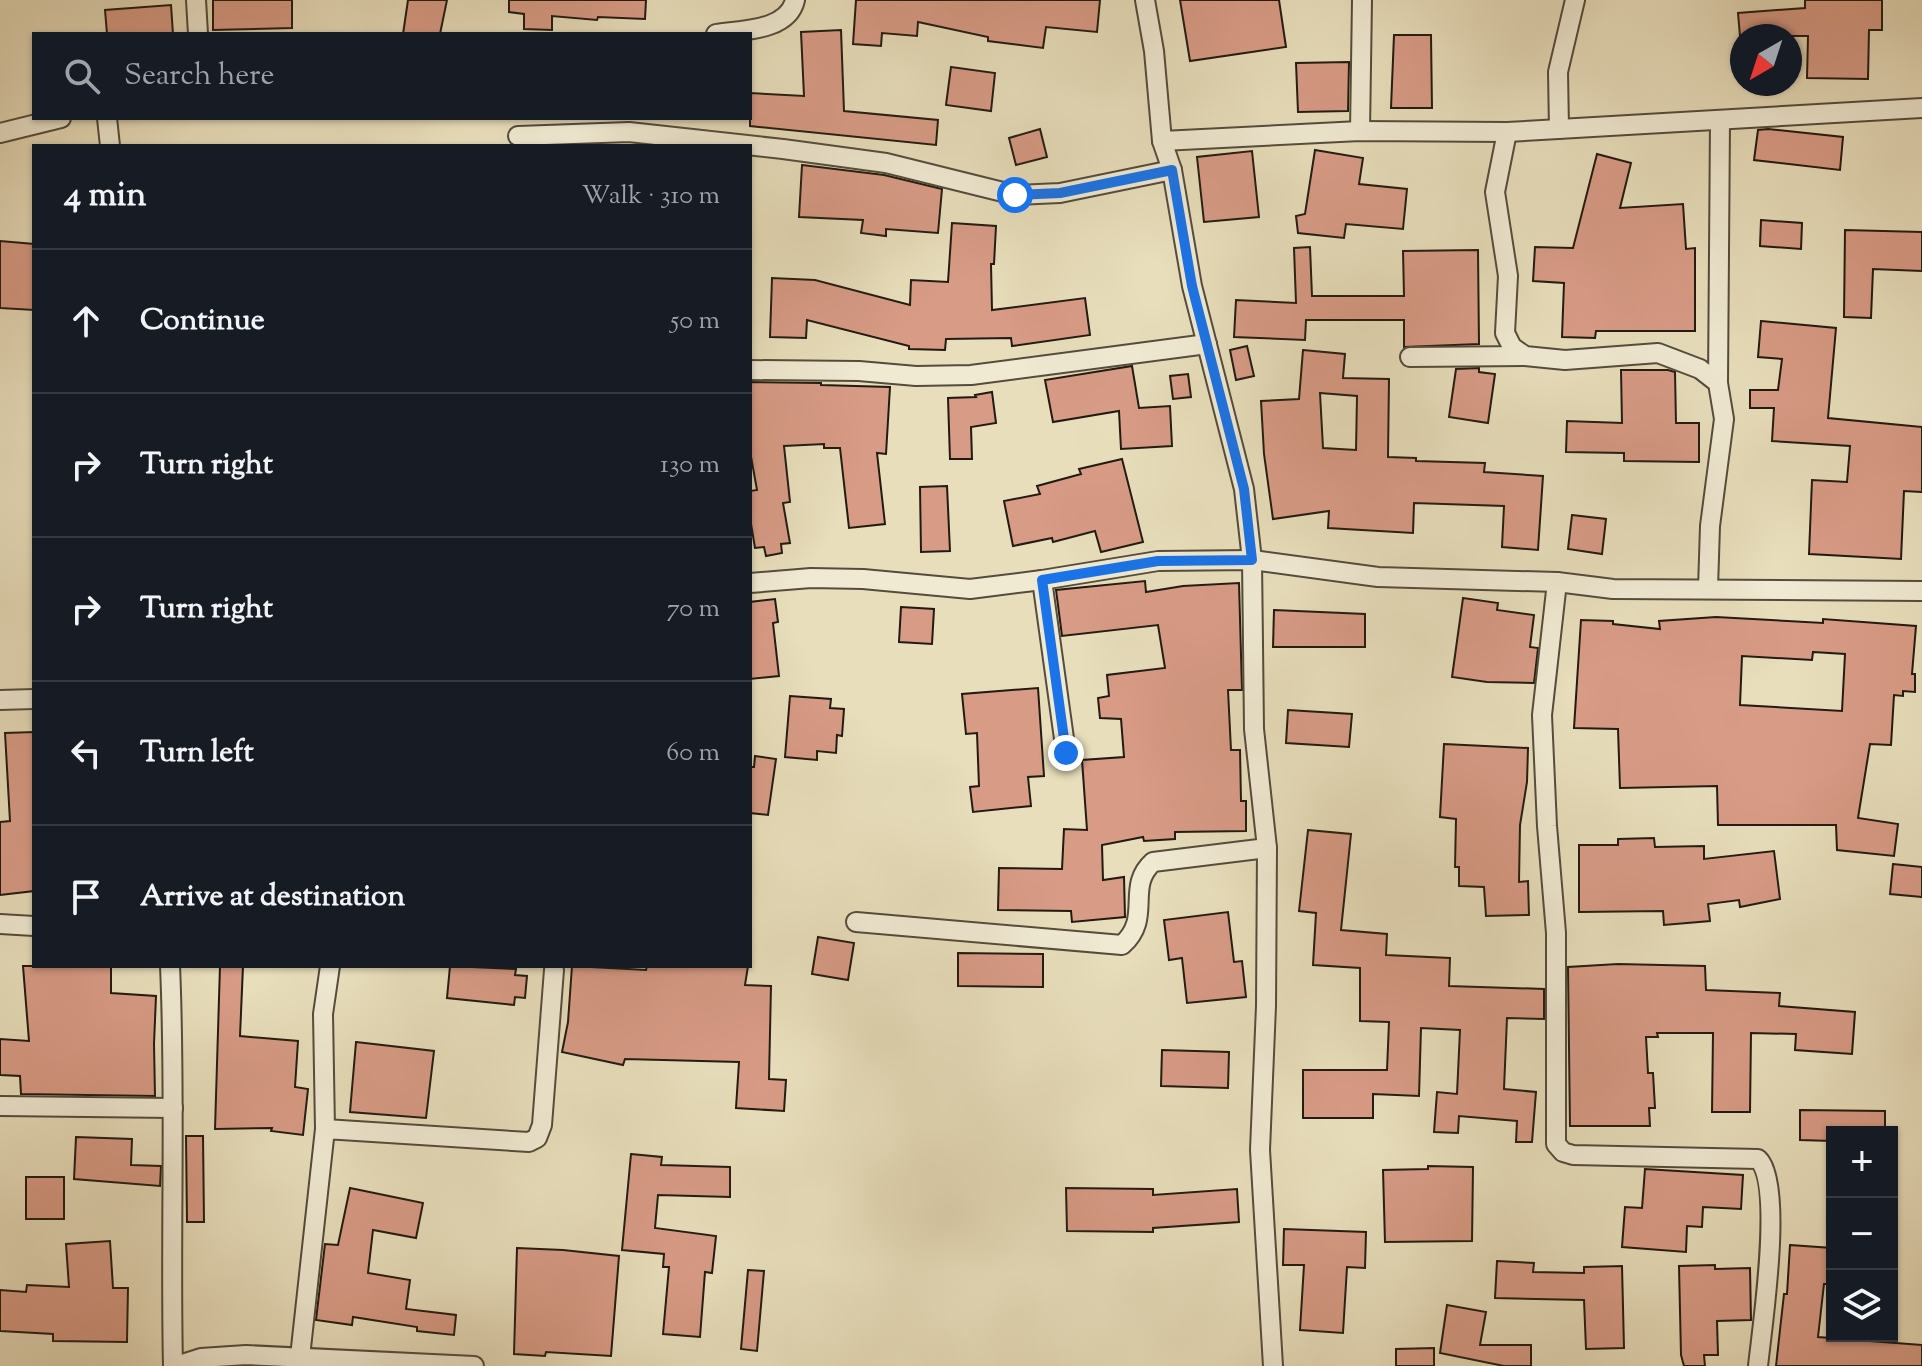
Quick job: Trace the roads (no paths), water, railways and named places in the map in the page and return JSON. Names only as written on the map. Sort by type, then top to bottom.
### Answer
[{"type":"street","points":[[196,0],[198,32]]},
{"type":"street","points":[[728,32],[785,19],[793,10],[795,0]]},
{"type":"street","points":[[1145,0],[1154,51],[1162,141],[1172,170],[1192,286],[1244,489],[1252,560],[1254,729],[1267,848],[1266,1006],[1260,1150],[1273,1366]]},
{"type":"street","points":[[1360,131],[1362,0]]},
{"type":"street","points":[[1559,129],[1558,72],[1575,0]]},
{"type":"street","points":[[1162,141],[1360,131],[1507,132],[1922,108]]},
{"type":"street","points":[[0,133],[53,120]]},
{"type":"street","points":[[107,120],[110,144]]},
{"type":"street","points":[[1708,588],[1710,526],[1724,419],[1718,383],[1720,121]]},
{"type":"street","points":[[518,136],[629,132],[738,144]]},
{"type":"street","points":[[1507,132],[1495,192],[1508,276],[1505,333],[1512,347],[1525,356]]},
{"type":"street","points":[[752,146],[886,163],[1015,195],[1060,193],[1172,170]]},
{"type":"street","points":[[752,370],[971,375],[1207,344]]},
{"type":"street","points":[[1410,357],[1525,356],[1565,360],[1658,353],[1700,369],[1718,383]]},
{"type":"street","points":[[752,583],[811,578],[863,579],[970,589],[1158,561],[1252,560],[1378,577],[1557,582],[1613,589],[1922,591]]},
{"type":"street","points":[[1042,580],[1066,753]]},
{"type":"street","points":[[1557,582],[1542,715],[1556,933],[1556,1144],[1563,1152],[1573,1155],[1758,1159],[1765,1166],[1769,1181],[1770,1257],[1758,1366]]},
{"type":"street","points":[[0,700],[32,699]]},
{"type":"street","points":[[856,922],[1122,945],[1137,928],[1139,886],[1145,869],[1153,862],[1267,848]]},
{"type":"street","points":[[0,924],[32,926]]},
{"type":"street","points":[[170,968],[173,1108],[171,1289],[175,1366],[201,1358],[246,1355],[474,1366]]},
{"type":"street","points":[[300,1357],[325,1129],[323,1014],[330,968]]},
{"type":"street","points":[[325,1129],[529,1142],[537,1138],[542,1125],[554,970]]},
{"type":"street","points":[[0,1106],[173,1108]]}]
